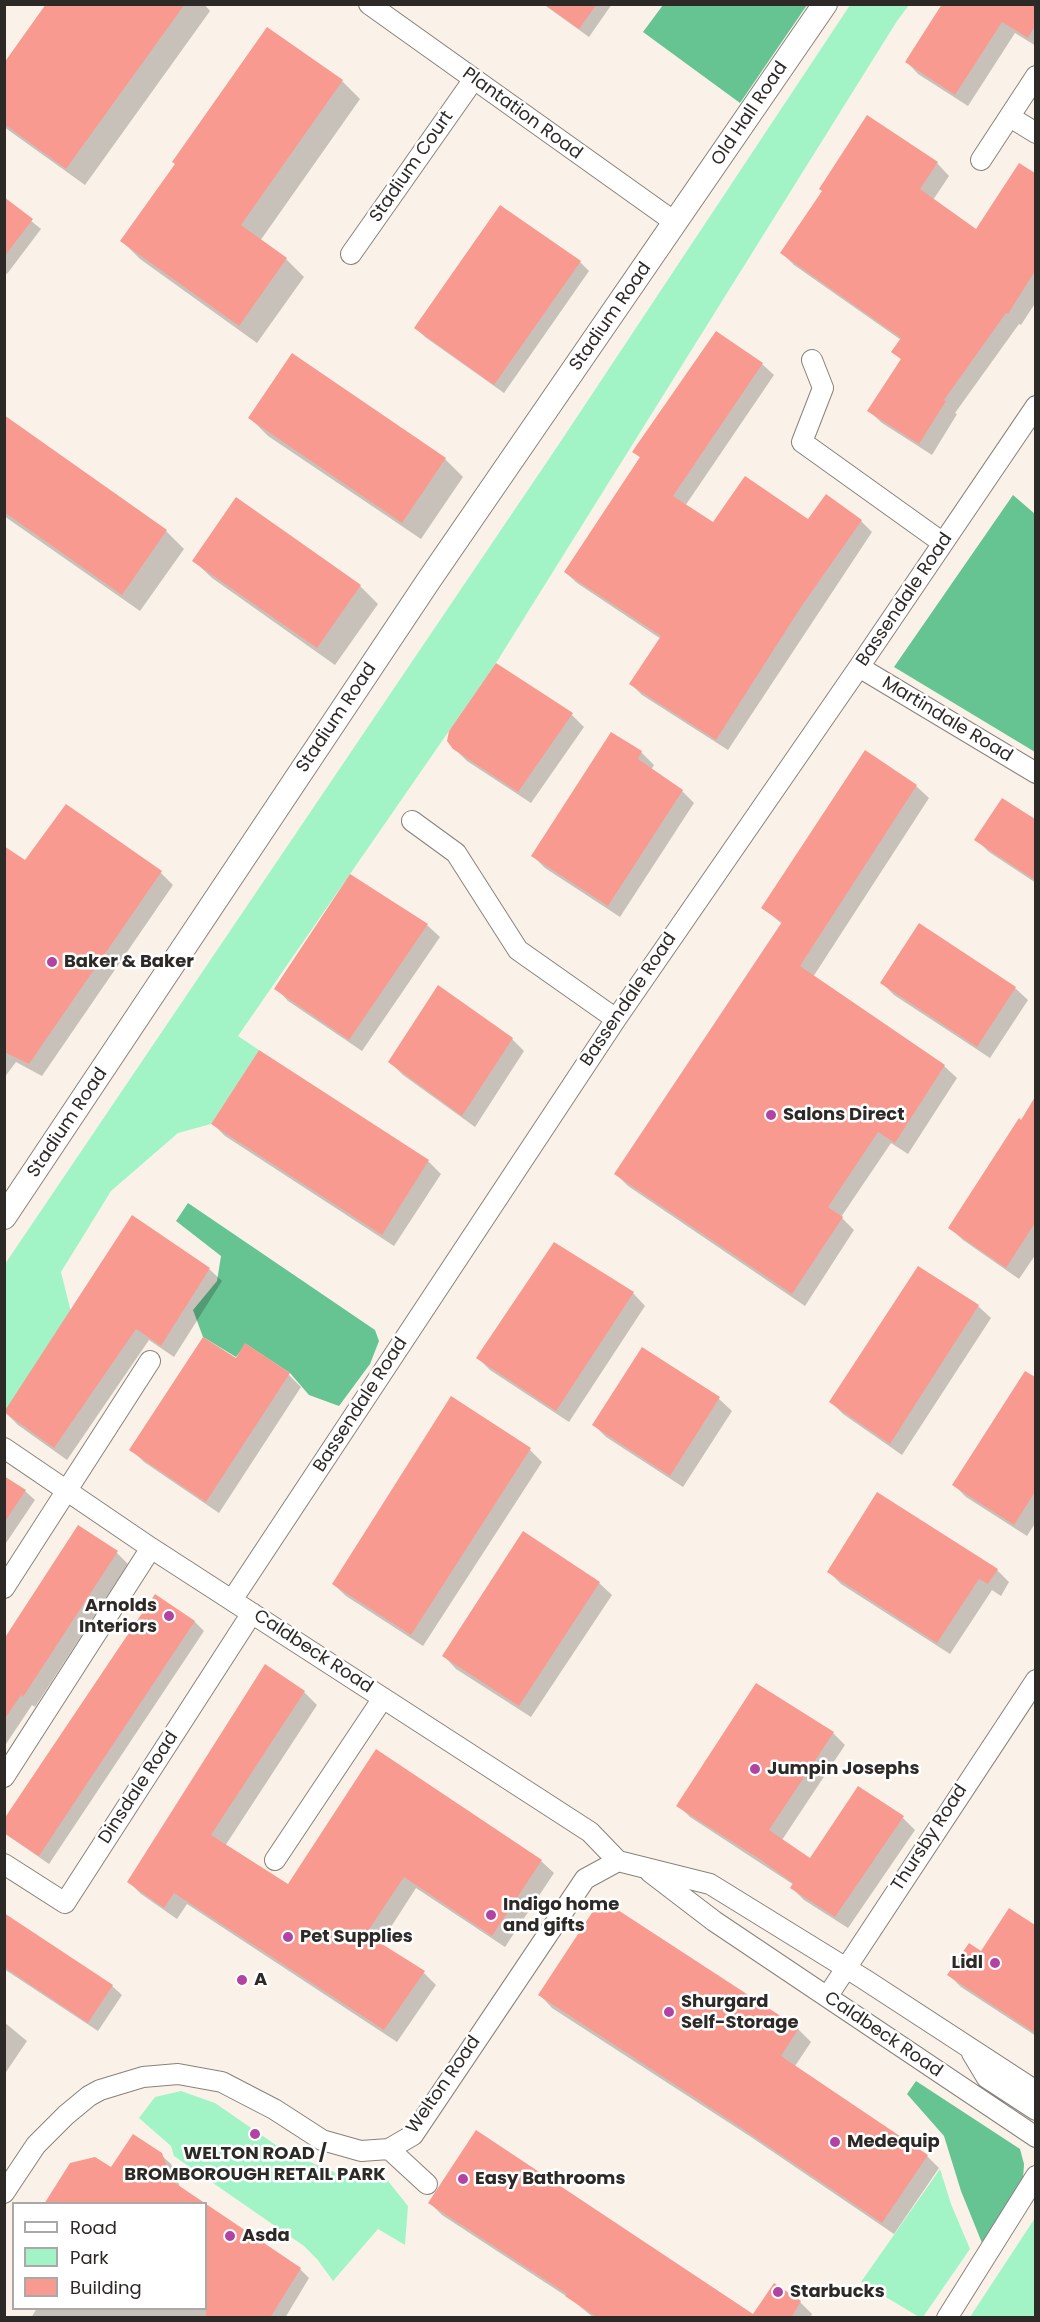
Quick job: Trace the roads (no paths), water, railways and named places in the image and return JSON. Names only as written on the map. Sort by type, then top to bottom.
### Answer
[{"type":"street","name":"Plantation Road","points":[[369,4],[676,223]]},
{"type":"street","name":"Old Hall Road","points":[[676,223],[825,4]]},
{"type":"street","points":[[981,160],[1035,76]]},
{"type":"street","name":"Stadium Court","points":[[351,254],[474,79]]},
{"type":"street","points":[[1010,117],[1035,133]]},
{"type":"street","name":"Stadium Road","points":[[4,1217],[429,580],[676,223]]},
{"type":"street","points":[[812,360],[823,388],[802,442],[943,543]]},
{"type":"street","name":"Bassendale Road","points":[[232,1600],[616,1019],[859,667],[1035,406]]},
{"type":"street","name":"Martindale Road","points":[[859,667],[1035,773]]},
{"type":"street","points":[[412,821],[456,853],[518,950],[616,1019]]},
{"type":"street","points":[[4,1588],[150,1361]]},
{"type":"street","name":"Caldbeck Road","points":[[4,1448],[151,1548],[590,1832],[618,1860],[710,1884],[846,1968],[1035,2091]]},
{"type":"street","points":[[4,1777],[151,1548]]},
{"type":"street","name":"Dinsdale Road","points":[[4,1864],[65,1903],[252,1613]]},
{"type":"street","name":"Thursby Road","points":[[826,1997],[1035,1680]]},
{"type":"street","points":[[275,1860],[383,1698]]},
{"type":"street","name":"Welton Road","points":[[4,2193],[36,2145],[88,2096],[100,2090],[143,2078],[178,2074],[222,2082],[274,2109],[322,2140],[362,2151],[389,2149],[413,2135],[585,1879],[618,1860]]},
{"type":"street","name":"Caldbeck Road","points":[[644,1868],[714,1921],[1035,2137]]},
{"type":"street","points":[[970,2049],[987,2078],[1035,2110]]},
{"type":"street","points":[[389,2149],[427,2184]]},
{"type":"street","points":[[947,2318],[1035,2176]]},
{"type":"place","name":"Baker & Baker","points":[[52,962]]},
{"type":"place","name":"Salons Direct","points":[[771,1115]]},
{"type":"place","name":"Arnolds Interiors","points":[[169,1616]]},
{"type":"place","name":"Jumpin Josephs","points":[[755,1769]]},
{"type":"place","name":"Indigo home and gifts","points":[[491,1915]]},
{"type":"place","name":"Pet Supplies","points":[[288,1937]]},
{"type":"place","name":"Lidl","points":[[995,1963]]},
{"type":"place","name":"A","points":[[242,1980]]},
{"type":"place","name":"Shurgard Self-Storage","points":[[669,2012]]},
{"type":"place","name":"WELTON ROAD / BROMBOROUGH RETAIL PARK","points":[[255,2134]]},
{"type":"place","name":"Medequip","points":[[835,2142]]},
{"type":"place","name":"Easy Bathrooms","points":[[463,2179]]},
{"type":"place","name":"Asda","points":[[230,2236]]},
{"type":"place","name":"Starbucks","points":[[778,2292]]}]
